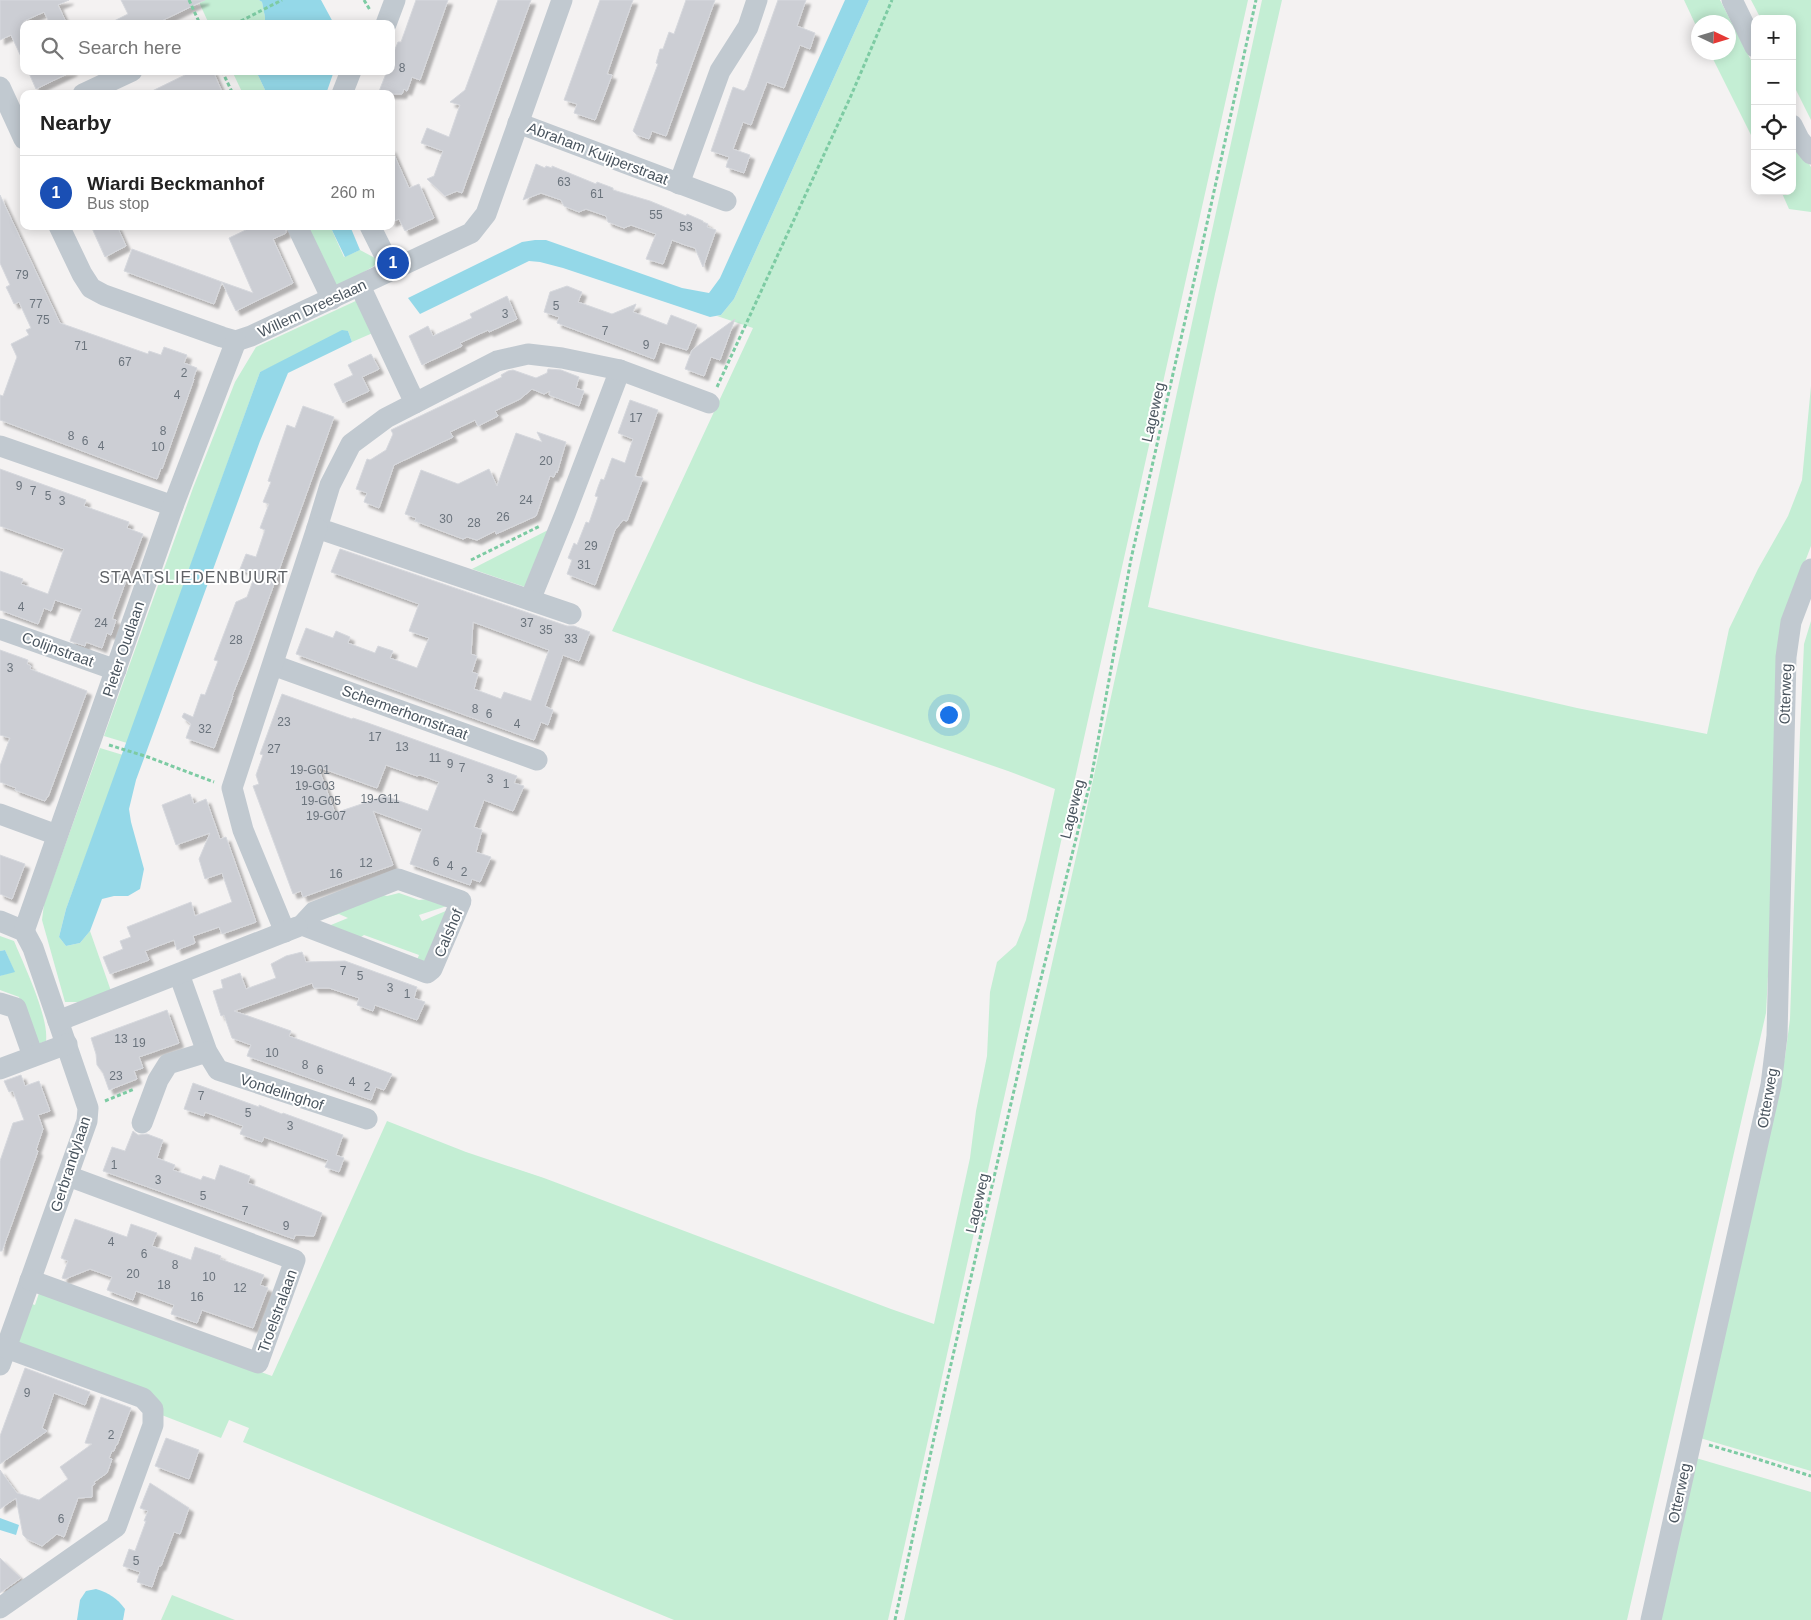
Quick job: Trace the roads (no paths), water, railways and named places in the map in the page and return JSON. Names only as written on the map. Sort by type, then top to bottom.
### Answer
[{"type":"street","points":[[388,20],[395,0]]},
{"type":"street","name":"Willem Dreeslaan","points":[[236,341],[332,299],[471,233],[486,214],[562,0]]},
{"type":"street","name":"Abraham Kuijperstraat","points":[[679,184],[720,71],[748,27],[758,0]]},
{"type":"street","points":[[1732,0],[1751,39]]},
{"type":"street","points":[[92,90],[123,75]]},
{"type":"street","points":[[344,90],[349,75]]},
{"type":"street","points":[[0,87],[16,129]]},
{"type":"street","name":"Abraham Kuijperstraat","points":[[518,123],[726,201]]},
{"type":"street","points":[[1796,133],[1811,154]]},
{"type":"street","points":[[61,230],[82,274],[91,288],[104,295],[236,341]]},
{"type":"street","points":[[299,230],[332,299]]},
{"type":"street","points":[[372,230],[392,270]]},
{"type":"street","points":[[360,286],[415,403]]},
{"type":"street","name":"Pieter Oudlaan","points":[[24,931],[173,506],[236,341]]},
{"type":"street","points":[[293,928],[243,830],[232,788],[330,485],[351,444],[386,418],[497,361],[528,354],[562,358],[620,370],[710,403]]},
{"type":"street","points":[[530,600],[620,370]]},
{"type":"street","points":[[0,446],[173,506]]},
{"type":"street","points":[[317,528],[571,614]]},
{"type":"street","name":"Otterweg","points":[[1651,1620],[1690,1440],[1761,1137],[1771,1085],[1777,1036],[1786,657],[1791,622],[1811,569]]},
{"type":"street","name":"Colijnstraat","points":[[0,629],[116,670]]},
{"type":"street","name":"Schermerhornstraat","points":[[273,665],[537,760]]},
{"type":"street","points":[[0,814],[57,835]]},
{"type":"street","name":"Calshof","points":[[58,1021],[293,928],[314,912],[398,879],[461,901],[432,968],[427,973],[293,928]]},
{"type":"street","points":[[0,921],[24,931]]},
{"type":"street","name":"Gerbrandylaan","points":[[3,1357],[8,1318],[30,1280],[87,1121],[88,1108],[33,948],[24,931]]},
{"type":"street","name":"Vondelinghof","points":[[179,974],[207,1052],[218,1070],[367,1120]]},
{"type":"street","points":[[0,1003],[16,1008],[33,1056]]},
{"type":"street","points":[[0,1069],[67,1044]]},
{"type":"street","points":[[142,1123],[158,1080],[168,1064],[207,1052]]},
{"type":"street","name":"Troelstralaan","points":[[30,1280],[258,1363],[295,1260],[68,1176]]},
{"type":"street","points":[[0,1608],[116,1527],[153,1425],[153,1409],[143,1398],[3,1357]]},
{"type":"water","points":[[259,0],[321,0],[332,20],[265,20],[262,2]]},
{"type":"water","points":[[845,0],[869,0],[734,299],[721,315],[710,317],[563,268],[529,261],[420,314],[408,298],[522,242],[535,240],[546,240],[682,288],[709,293],[720,278]]},
{"type":"water","points":[[258,75],[333,75],[327,90],[265,90]]},
{"type":"water","points":[[332,230],[352,230],[360,250],[345,257]]},
{"type":"water","points":[[342,330],[348,331],[352,342],[288,373],[260,441],[136,780],[129,809],[144,869],[140,889],[128,896],[114,896],[102,899],[90,931],[80,943],[66,946],[59,937],[66,909],[260,372]]},
{"type":"water","points":[[5,950],[15,972],[0,976],[0,951]]},
{"type":"water","points":[[0,1518],[19,1525],[16,1535],[0,1530]]},
{"type":"water","points":[[96,1589],[112,1596],[122,1605],[125,1609],[123,1620],[77,1620],[80,1600],[86,1591]]},
{"type":"place","name":"Wiardi Beckmanhof","points":[[393,263]]},
{"type":"district","name":"STAATSLIEDENBUURT","points":[[194,577]]}]
